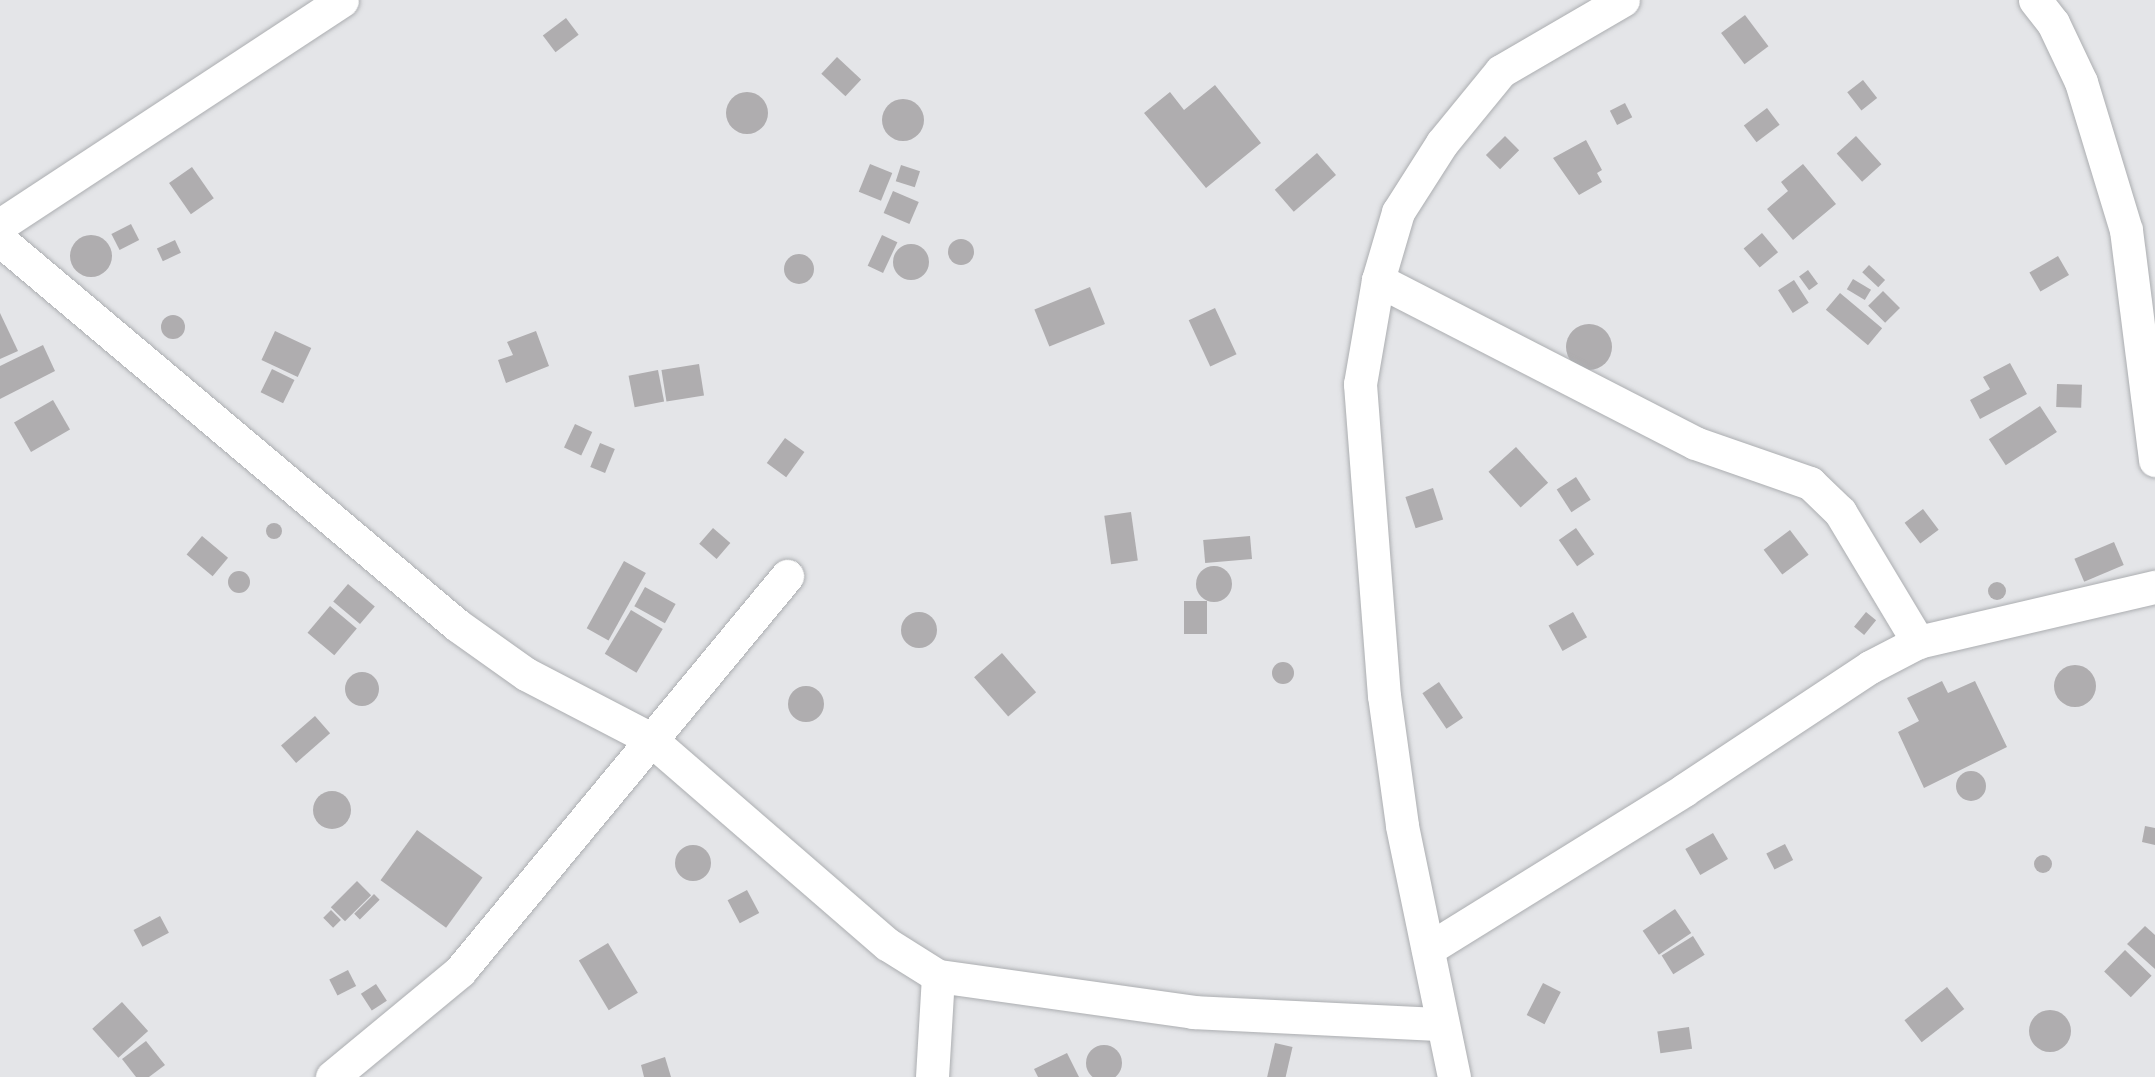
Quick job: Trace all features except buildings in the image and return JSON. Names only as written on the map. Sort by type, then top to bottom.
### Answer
[{"type":"street","points":[[0,225],[342,0]]},
{"type":"street","points":[[1454,1077],[1402,825],[1384,696],[1360,384],[1378,280],[1398,212],[1442,143],[1501,71],[1623,0]]},
{"type":"street","points":[[2035,0],[2053,23],[2081,82],[2126,230],[2155,460]]},
{"type":"street","points":[[0,240],[457,625],[526,674],[649,738],[887,944],[938,976],[1193,1012],[1442,1024]]},
{"type":"street","points":[[1378,280],[1695,443],[1810,483],[1840,512],[1918,642]]},
{"type":"street","points":[[332,1077],[460,971],[649,738],[787,576]]},
{"type":"street","points":[[1428,949],[1870,667],[1918,642],[2155,587]]},
{"type":"street","points":[[932,1077],[938,976]]}]
